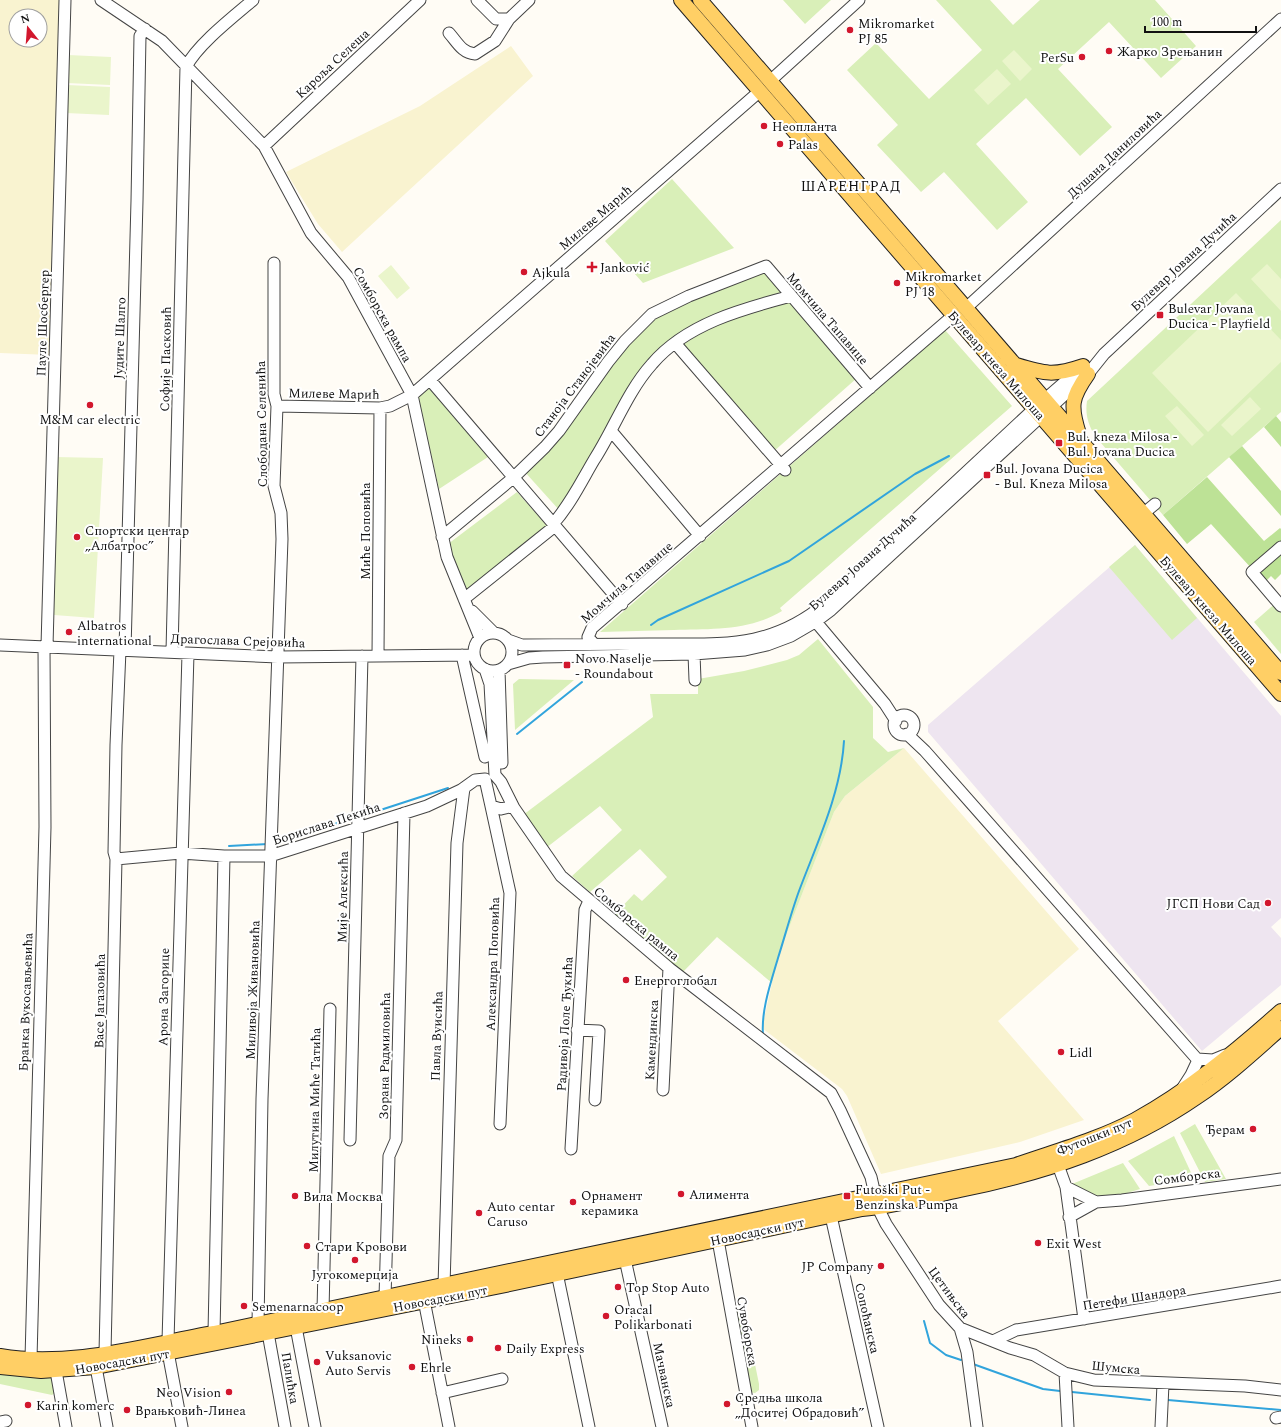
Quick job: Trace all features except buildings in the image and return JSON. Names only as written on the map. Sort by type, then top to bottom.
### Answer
[{"type":"main road","name":"Булевар кнеза Милоша","points":[[681,0],[765,86],[966,308],[1016,365],[1043,407],[1081,440],[1149,508],[1281,694]]},
{"type":"main road","name":"Булевар кнеза Милоша","points":[[700,0],[765,86],[954,315],[1043,407],[1241,637],[1281,673]]},
{"type":"main road","points":[[1016,365],[1049,373],[1086,370]]},
{"type":"main road","points":[[1081,440],[1073,413],[1073,398],[1086,370]]},
{"type":"main road","name":"Футошки пут","points":[[876,1201],[1054,1153],[1090,1140],[1135,1120],[1180,1092],[1232,1053],[1281,1011]]},
{"type":"main road","name":"Футошки пут","points":[[876,1201],[994,1184],[1058,1165],[1113,1144],[1198,1097],[1239,1065],[1281,1028]]},
{"type":"main road","name":"Новосадски пут","points":[[0,1356],[31,1359],[62,1358],[168,1347],[263,1328],[323,1311],[386,1298],[423,1296],[444,1286],[876,1201]]},
{"type":"main road","name":"Новосадски пут","points":[[0,1367],[23,1370],[56,1371],[96,1367],[214,1333],[263,1328],[296,1327],[423,1296],[557,1273],[831,1216],[876,1201]]},
{"type":"street","name":"Пауле Шосбергер","points":[[46,646],[65,0]]},
{"type":"street","name":"Сомборска рампа","points":[[101,0],[162,41],[264,146],[311,233],[348,277],[412,395],[450,569],[467,603],[480,638]]},
{"type":"street","points":[[186,67],[191,57],[201,46],[253,0]]},
{"type":"street","name":"Кароља Селеша","points":[[264,146],[420,0]]},
{"type":"street","points":[[477,0],[496,19],[509,18]]},
{"type":"street","points":[[449,32],[463,50],[468,53],[475,54],[495,41],[509,18],[529,0]]},
{"type":"street","name":"Милеве Марић","points":[[277,406],[380,408],[390,406],[412,395],[765,86],[858,0]]},
{"type":"street","name":"Душана Даниловића","points":[[966,308],[1281,19]]},
{"type":"street","name":"Јудите Шалго","points":[[122,650],[137,201],[140,36],[145,29]]},
{"type":"street","name":"Софије Пасковић","points":[[172,652],[186,67]]},
{"type":"street","name":"Булевар Јована Дучића","points":[[503,667],[522,660],[543,657],[694,654],[745,650],[767,645],[791,636],[813,619],[931,506],[1104,354],[1281,189]]},
{"type":"street","name":"Слободана Селенића","points":[[274,263],[274,394],[277,406],[274,486],[281,513],[282,539],[278,657]]},
{"type":"street","name":"Момчила Тапавице","points":[[766,266],[870,388]]},
{"type":"street","name":"Станоја Станојевића","points":[[442,537],[513,478],[546,447],[560,431],[608,362],[625,341],[652,314],[689,296],[766,266]]},
{"type":"street","points":[[467,603],[554,525],[612,432],[632,392],[652,364],[675,343],[716,320],[751,306],[791,296]]},
{"type":"street","name":"Момчила Тапавице","points":[[568,645],[590,634],[592,628],[783,468],[870,388],[954,315]]},
{"type":"street","points":[[675,343],[783,468]]},
{"type":"street","points":[[430,380],[622,604]]},
{"type":"street","name":"Миће Поповића","points":[[378,655],[380,408]]},
{"type":"street","points":[[612,432],[700,536]]},
{"type":"street","points":[[1281,547],[1252,572],[1281,606]]},
{"type":"street","name":"Сомборска рампа","points":[[467,603],[494,633]]},
{"type":"street","points":[[813,619],[898,719]]},
{"type":"street","name":"Булевар Јована Дучића","points":[[508,640],[522,645],[713,644],[745,642],[772,635],[802,622],[813,619]]},
{"type":"street","points":[[494,633],[504,636],[508,640],[512,650],[511,660],[503,667],[485,669],[476,661],[474,655],[476,643],[480,638],[494,633]]},
{"type":"street","points":[[590,634],[588,637],[594,644]]},
{"type":"street","name":"Драгослава Срејовића","points":[[0,645],[278,657],[474,655]]},
{"type":"street","name":"Бранка Вукосављевића","points":[[31,1359],[45,827],[46,646]]},
{"type":"street","name":"Васе Јагазовића","points":[[105,1353],[116,859],[114,852],[114,798],[122,650]]},
{"type":"street","name":"Арона Загорице","points":[[182,1427],[168,1347],[181,853],[188,654]]},
{"type":"street","points":[[694,654],[695,680]]},
{"type":"street","points":[[462,655],[485,757]]},
{"type":"street","name":"Мије Алексића","points":[[350,1140],[362,656]]},
{"type":"street","name":"Миливоја Живановића","points":[[263,1328],[262,1099],[278,657]]},
{"type":"street","name":"Сомборска рампа","points":[[501,782],[503,667]]},
{"type":"street","name":"Сомборска рампа","points":[[485,669],[490,684],[495,775],[501,782],[513,806],[561,876],[669,968],[831,1093],[871,1177],[876,1201]]},
{"type":"street","points":[[905,716],[911,718],[914,724],[910,732],[898,733],[895,728],[898,719],[905,716]]},
{"type":"street","points":[[910,732],[925,751],[1198,1060],[1213,1060],[1232,1053]]},
{"type":"street","name":"Борислава Пекића","points":[[116,859],[181,853],[224,856],[270,847],[359,820],[404,813],[427,806],[464,788],[475,780],[485,779],[491,806]]},
{"type":"street","name":"Павла Вуисића","points":[[444,1286],[457,843],[464,788]]},
{"type":"street","points":[[491,806],[502,809],[513,806]]},
{"type":"street","name":"Александра Поповића","points":[[491,806],[510,893],[500,1124]]},
{"type":"street","name":"Зорана Радмиловића","points":[[386,1298],[388,1156],[396,1140],[404,813]]},
{"type":"street","points":[[214,1333],[224,856]]},
{"type":"street","name":"Радивоја Лоле Ђукића","points":[[571,1149],[585,910],[589,901]]},
{"type":"street","name":"Камендинска","points":[[663,1090],[669,968]]},
{"type":"street","name":"Милутина Миће Татића","points":[[323,1311],[330,1009]]},
{"type":"street","points":[[577,1030],[599,1031],[595,1100]]},
{"type":"street","points":[[1180,1092],[1191,1075],[1198,1060]]},
{"type":"street","points":[[1058,1165],[1066,1187],[1084,1319]]},
{"type":"street","name":"Сомборска","points":[[1069,1217],[1096,1202],[1122,1200],[1281,1179]]},
{"type":"street","points":[[1066,1187],[1096,1202]]},
{"type":"street","name":"Цетињска","points":[[876,1201],[908,1259],[939,1305],[960,1328],[967,1352],[977,1427]]},
{"type":"street","name":"Сопоћанска","points":[[831,1216],[878,1427]]},
{"type":"street","name":"Сувоборска","points":[[718,1240],[752,1427]]},
{"type":"street","name":"Мачванска","points":[[625,1259],[662,1427]]},
{"type":"street","points":[[557,1273],[589,1427]]},
{"type":"street","name":"Петефи Шандора","points":[[993,1341],[1016,1330],[1281,1286]]},
{"type":"street","points":[[423,1296],[449,1427]]},
{"type":"street","points":[[296,1327],[315,1427]]},
{"type":"street","name":"Палићка","points":[[263,1328],[285,1427]]},
{"type":"street","name":"Шумска","points":[[960,1328],[1010,1348],[1034,1355],[1065,1373],[1094,1380],[1163,1384],[1245,1386],[1281,1390]]},
{"type":"street","points":[[96,1367],[107,1427]]},
{"type":"street","points":[[56,1371],[66,1427]]},
{"type":"street","points":[[1065,1373],[1068,1427]]},
{"type":"street","points":[[442,1392],[502,1379]]},
{"type":"street","points":[[1161,1427],[1163,1384]]},
{"type":"shaded area","points":[[0,0],[63,0],[50,355],[0,353]]},
{"type":"shaded area","points":[[511,46],[533,76],[342,252],[318,224],[286,172],[420,106]]},
{"type":"shaded area","points":[[1135,545],[1281,716],[1281,918],[1271,927],[1281,938],[1281,985],[1202,1051],[928,732],[928,725]]},
{"type":"shaded area","points":[[904,748],[1079,949],[998,1021],[1084,1120],[1020,1142],[881,1174],[847,1096],[842,1089],[762,1028],[778,956],[834,812],[845,796]]},
{"type":"green space","points":[[783,0],[831,0],[805,24]]},
{"type":"green space","points":[[936,0],[990,0],[1013,25],[1040,0],[1155,0],[1196,46],[1161,78],[1109,22],[1058,69],[1112,127],[1080,156],[1026,98],[976,144],[1028,202],[997,230],[944,172],[921,192],[877,145],[898,125],[847,70],[876,43],[929,99],[982,50]]},
{"type":"green space","points":[[1014,50],[1032,69],[1020,81],[1002,61]]},
{"type":"green space","points":[[68,55],[111,57],[110,85],[67,83]]},
{"type":"green space","points":[[997,69],[1011,84],[988,105],[974,90]]},
{"type":"green space","points":[[67,85],[110,87],[109,115],[66,113]]},
{"type":"green space","points":[[672,179],[734,248],[643,283],[605,241]]},
{"type":"green space","points":[[1281,220],[1281,412],[1163,515],[1095,436],[1088,419],[1086,410],[1087,401]]},
{"type":"green space","points":[[1267,264],[1281,279],[1281,311],[1251,279]]},
{"type":"green space","points":[[391,265],[410,288],[397,299],[378,276]]},
{"type":"green space","points":[[766,270],[786,294],[750,303],[648,363],[560,511],[524,471],[611,362],[652,318],[689,299]]},
{"type":"green space","points":[[1236,293],[1281,340],[1281,362],[1208,432],[1152,373]]},
{"type":"green space","points":[[790,299],[857,378],[773,452],[679,344],[718,322]]},
{"type":"green space","points":[[945,330],[1012,406],[780,608],[782,611],[770,618],[743,626],[730,628],[600,632]]},
{"type":"green space","points":[[430,389],[488,457],[439,489],[418,397],[424,390]]},
{"type":"green space","points":[[1250,397],[1261,409],[1232,436],[1221,425]]},
{"type":"green space","points":[[1177,406],[1204,435],[1192,446],[1165,416]]},
{"type":"green space","points":[[1276,416],[1281,422],[1281,447],[1264,427]]},
{"type":"green space","points":[[1242,446],[1281,491],[1281,516],[1229,457]]},
{"type":"green space","name":"Спортски центар „Албатрос”","points":[[56,457],[103,458],[94,618],[54,615]]},
{"type":"green space","points":[[1207,477],[1264,541],[1280,528],[1281,529],[1281,544],[1252,569],[1211,524],[1187,544],[1163,515]]},
{"type":"green space","points":[[517,492],[548,527],[466,594],[448,544]]},
{"type":"green space","points":[[1135,545],[1197,618],[1172,640],[1109,567]]},
{"type":"green space","points":[[1281,554],[1281,574],[1275,580],[1271,576],[1264,583],[1257,575]]},
{"type":"green space","points":[[1277,602],[1281,607],[1281,654],[1254,622]]},
{"type":"green space","points":[[818,639],[873,707],[873,738],[888,752],[904,748],[845,796],[834,812],[778,956],[772,983],[717,937],[682,973],[613,916],[634,894],[642,901],[667,877],[640,849],[590,892],[572,876],[622,830],[600,806],[546,848],[523,815],[653,717],[650,694],[698,694],[698,679],[744,671],[787,660],[799,655]]},
{"type":"green space","points":[[519,679],[574,680],[515,730],[513,684]]},
{"type":"green space","points":[[1195,1124],[1226,1179],[1205,1182],[1180,1133]]},
{"type":"green space","points":[[1174,1136],[1194,1179],[1149,1186],[1128,1161]]},
{"type":"green space","points":[[1123,1163],[1140,1189],[1121,1195],[1093,1196],[1072,1184]]},
{"type":"green space","points":[[743,1305],[759,1384],[759,1390],[755,1393],[750,1392],[732,1307]]},
{"type":"green space","points":[[0,1372],[46,1375],[54,1379],[56,1392],[52,1395],[0,1384]]},
{"type":"waterway","points":[[651,625],[658,620],[789,561],[915,474],[949,456]]},
{"type":"waterway","points":[[517,734],[582,682]]},
{"type":"waterway","points":[[763,1035],[765,1006],[770,986],[796,899],[833,799],[842,760],[844,741]]},
{"type":"waterway","points":[[362,816],[448,788]]},
{"type":"waterway","points":[[274,843],[354,818]]},
{"type":"waterway","points":[[229,846],[268,844]]},
{"type":"waterway","points":[[924,1321],[930,1343],[946,1355],[961,1360]]},
{"type":"waterway","points":[[973,1364],[1043,1389],[1060,1391]]},
{"type":"waterway","points":[[1072,1392],[1150,1400]]},
{"type":"waterway","points":[[1168,1400],[1281,1410]]},
{"type":"place","name":"Mikromarket PJ 85","points":[[850,30]]},
{"type":"place","name":"Жарко Зрењанин","points":[[1109,51]]},
{"type":"place","name":"PerSu","points":[[1082,57]]},
{"type":"place","name":"Неопланта","points":[[764,126]]},
{"type":"place","name":"Palas","points":[[780,144]]},
{"type":"place","name":"Janković","points":[[592,267]]},
{"type":"place","name":"Ajkula","points":[[524,272]]},
{"type":"place","name":"Mikromarket PJ 18","points":[[897,283]]},
{"type":"place","name":"Bulevar Jovana Ducica - Playfield","points":[[1160,315]]},
{"type":"place","name":"M&M car electric","points":[[90,405]]},
{"type":"place","name":"Bul. kneza Milosa - Bul. Jovana Ducica","points":[[1059,443]]},
{"type":"place","name":"Bul. Jovana Ducica - Bul. Kneza Milosa","points":[[987,475]]},
{"type":"place","name":"Спортски центар „Албатрос”","points":[[77,537]]},
{"type":"place","name":"Albatros international","points":[[69,632]]},
{"type":"place","name":"Novo Naselje - Roundabout","points":[[567,665]]},
{"type":"place","name":"ЈГСП Нови Сад","points":[[1268,903]]},
{"type":"place","name":"Енергоглобал","points":[[626,980]]},
{"type":"place","name":"Lidl","points":[[1061,1052]]},
{"type":"place","name":"Ђерам","points":[[1253,1129]]},
{"type":"place","name":"Алимента","points":[[681,1194]]},
{"type":"place","name":"Вила Москва","points":[[295,1196]]},
{"type":"place","name":"Futoški Put - Benzinska Pumpa","points":[[847,1196]]},
{"type":"place","name":"Орнамент керамика","points":[[573,1202]]},
{"type":"place","name":"Auto centar Caruso","points":[[479,1213]]},
{"type":"place","name":"Exit West","points":[[1038,1243]]},
{"type":"place","name":"Стари Кровови","points":[[307,1246]]},
{"type":"place","name":"Југокомерција","points":[[355,1260]]},
{"type":"place","name":"JP Company","points":[[881,1266]]},
{"type":"place","name":"Top Stop Auto","points":[[618,1287]]},
{"type":"place","name":"Semenarnacoop","points":[[244,1306]]},
{"type":"place","name":"Oracal Polikarbonati","points":[[606,1316]]},
{"type":"place","name":"Nineks","points":[[470,1339]]},
{"type":"place","name":"Daily Express","points":[[498,1348]]},
{"type":"place","name":"Vuksanovic Auto Servis","points":[[317,1362]]},
{"type":"place","name":"Ehrle","points":[[412,1367]]},
{"type":"place","name":"Neo Vision","points":[[229,1392]]},
{"type":"place","name":"Средња школа „Доситеј Обрадовић”","points":[[727,1404]]},
{"type":"place","name":"Karin komerc","points":[[28,1405]]},
{"type":"place","name":"Врањковић-Линеа","points":[[127,1410]]},
{"type":"district","name":"ШАРЕНГРАД","points":[[851,186]]}]
